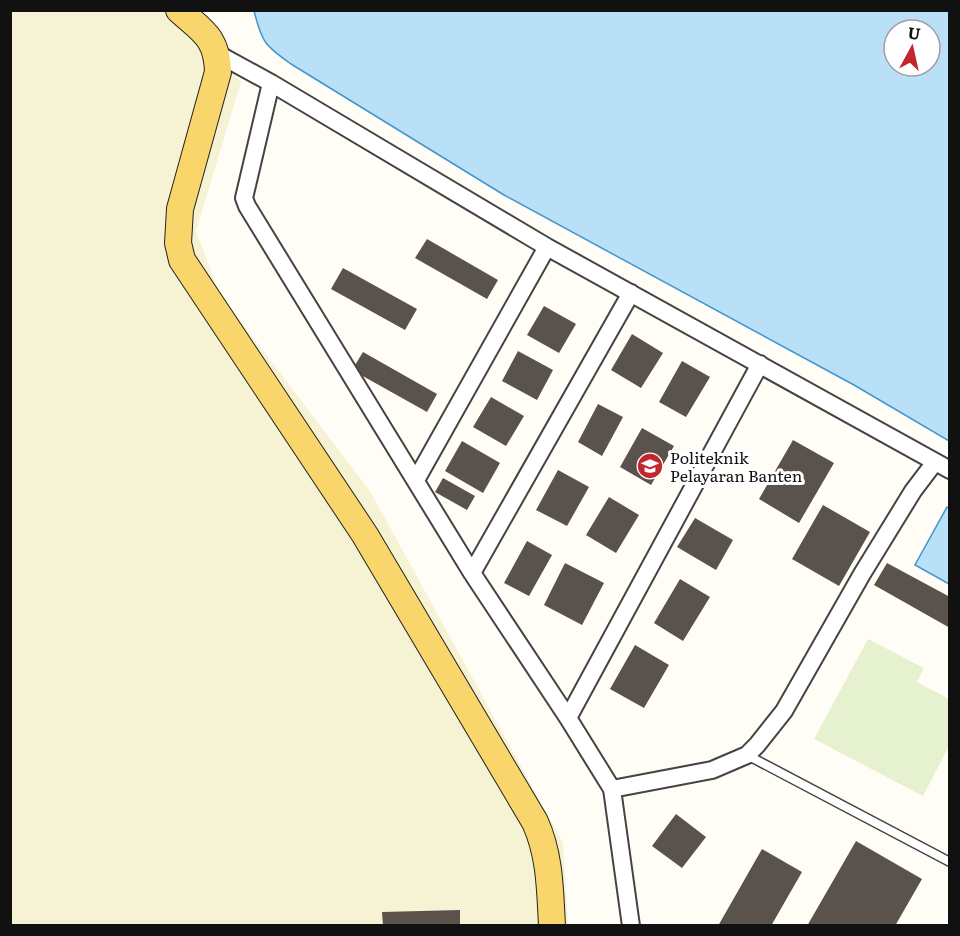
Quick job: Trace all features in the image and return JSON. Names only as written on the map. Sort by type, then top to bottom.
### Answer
[{"type":"main road","points":[[179,10],[211,39],[218,54],[218,72],[180,209],[178,243],[182,260],[365,535],[535,822],[543,841],[548,864],[552,926]]},
{"type":"street","points":[[218,54],[271,83],[547,247],[942,466],[914,491],[862,574],[784,711],[747,755],[712,770],[612,789]]},
{"type":"street","points":[[271,83],[244,198],[247,206],[472,573],[612,789],[631,926]]},
{"type":"street","points":[[416,480],[547,247]]},
{"type":"street","points":[[472,573],[631,293]]},
{"type":"street","points":[[568,718],[760,364]]},
{"type":"lane","points":[[747,755],[950,862]]},
{"type":"shaded area","points":[[10,11],[172,11],[241,82],[196,231],[219,293],[370,491],[563,843],[568,925],[11,925]]},
{"type":"green space","points":[[868,639],[924,668],[917,682],[949,699],[949,746],[923,796],[814,739]]},
{"type":"water","points":[[254,11],[949,11],[949,441],[854,385],[504,195],[291,64],[275,52],[262,36]]},
{"type":"water","points":[[947,507],[950,509],[949,584],[915,565]]},
{"type":"building","points":[[427,239],[498,280],[487,299],[415,258]]},
{"type":"building","points":[[343,268],[417,309],[405,330],[331,289]]},
{"type":"building","points":[[544,306],[576,324],[559,353],[527,335]]},
{"type":"building","points":[[632,334],[663,353],[641,388],[611,370]]},
{"type":"building","points":[[518,351],[553,370],[537,400],[502,381]]},
{"type":"building","points":[[363,352],[437,394],[427,412],[352,370]]},
{"type":"building","points":[[682,361],[710,377],[686,417],[659,402]]},
{"type":"building","points":[[491,397],[524,416],[506,446],[473,427]]},
{"type":"building","points":[[598,404],[623,417],[602,456],[578,442]]},
{"type":"building","points":[[642,428],[674,446],[651,485],[620,467]]},
{"type":"building","points":[[793,440],[834,463],[799,523],[759,499]]},
{"type":"building","points":[[462,441],[500,463],[483,493],[445,471]]},
{"type":"building","points":[[558,470],[589,487],[567,526],[536,510]]},
{"type":"building","points":[[443,478],[475,496],[467,510],[435,492]]},
{"type":"building","points":[[609,497],[639,515],[616,553],[586,535]]},
{"type":"building","points":[[823,505],[870,532],[839,586],[792,559]]},
{"type":"building","points":[[695,518],[733,540],[716,570],[677,547]]},
{"type":"building","points":[[527,541],[552,555],[529,596],[504,583]]},
{"type":"building","points":[[565,563],[604,583],[582,625],[544,605]]},
{"type":"building","points":[[887,563],[950,597],[950,628],[874,585]]},
{"type":"building","points":[[680,579],[710,597],[683,641],[654,623]]},
{"type":"building","points":[[635,645],[669,665],[644,708],[610,689]]},
{"type":"building","points":[[676,814],[706,837],[682,868],[652,846]]},
{"type":"building","points":[[856,841],[922,879],[895,926],[807,926]]},
{"type":"building","points":[[762,849],[802,872],[771,926],[718,926]]},
{"type":"building","points":[[460,910],[460,926],[383,926],[382,912]]},
{"type":"place","name":"Politeknik Pelayaran Banten","points":[[650,466]]}]
